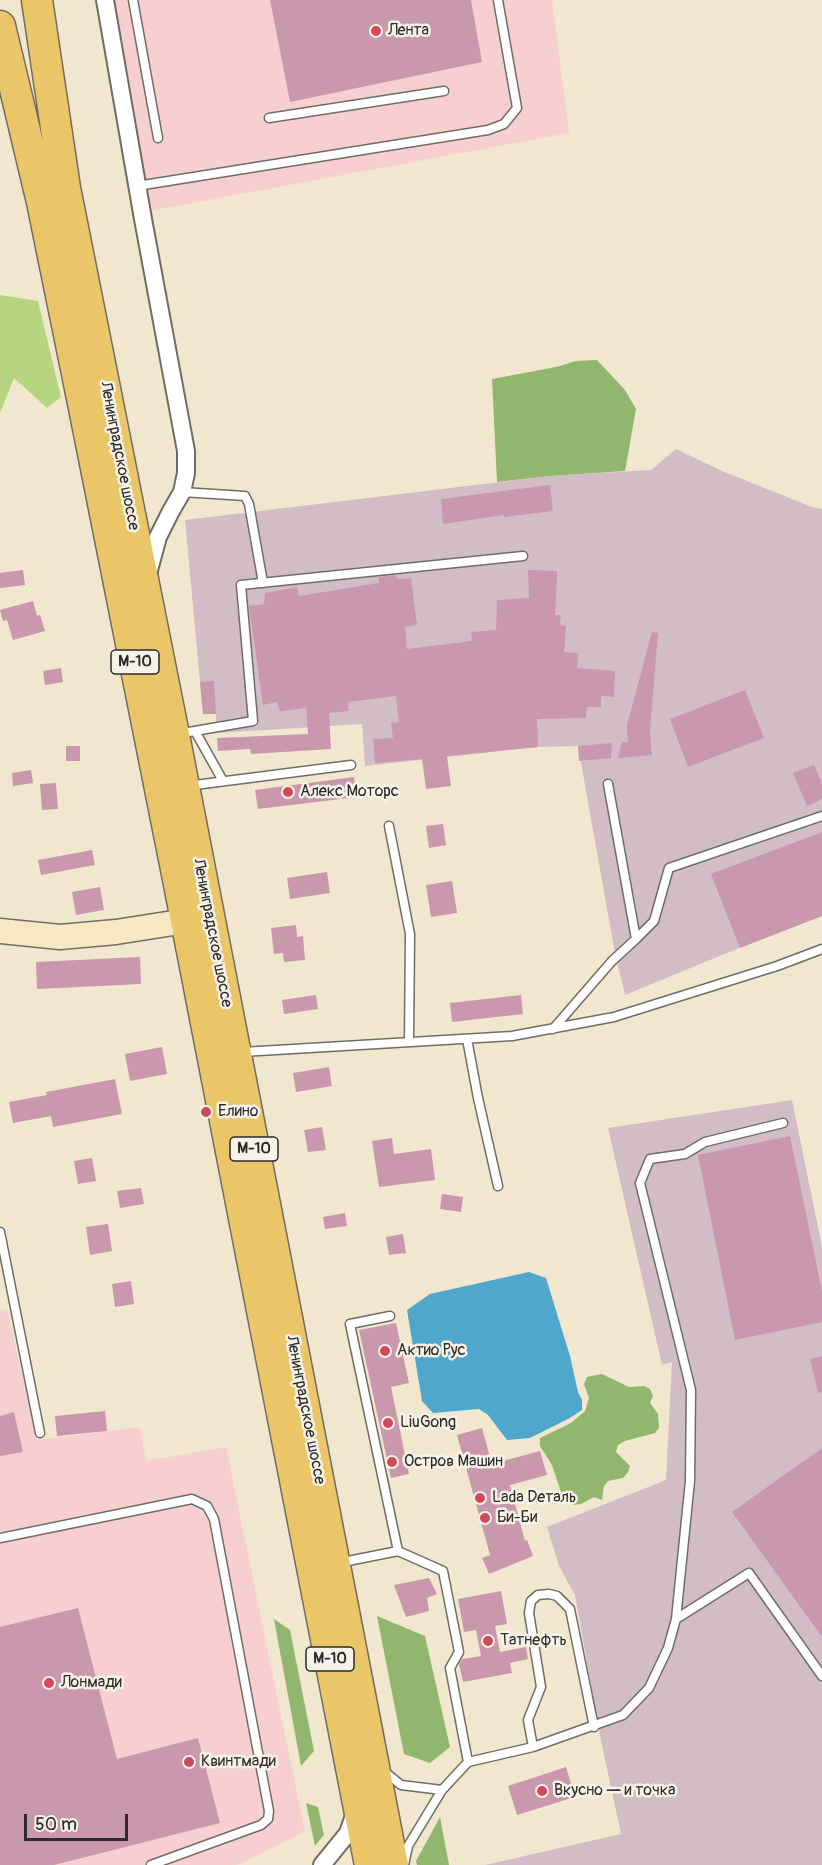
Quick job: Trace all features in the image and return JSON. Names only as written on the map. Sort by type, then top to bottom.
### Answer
[{"type":"highway","name":"Ленинградское шоссе","points":[[36,0],[65,188],[146,593],[185,733],[184,786],[393,1865]]},
{"type":"highway","name":"Ленинградское шоссе","points":[[0,26],[42,202],[186,921],[370,1865]]},
{"type":"main road","points":[[0,931],[60,937],[116,932],[186,921]]},
{"type":"street","points":[[105,0],[186,451],[186,473],[182,492],[158,537],[148,573],[146,593]]},
{"type":"street","points":[[322,1865],[348,1833],[358,1801]]},
{"type":"lane","points":[[133,0],[158,138]]},
{"type":"lane","points":[[137,186],[488,130],[504,124],[517,108],[498,0]]},
{"type":"lane","points":[[269,118],[444,91]]},
{"type":"lane","points":[[182,492],[245,496],[249,504],[263,583]]},
{"type":"lane","points":[[223,781],[185,733],[253,721],[241,585],[523,556]]},
{"type":"lane","points":[[184,786],[351,765]]},
{"type":"lane","points":[[608,784],[636,939]]},
{"type":"lane","points":[[553,1029],[612,962],[654,921],[669,868],[822,816]]},
{"type":"lane","points":[[389,826],[410,933],[409,1042]]},
{"type":"lane","points":[[236,1052],[512,1036],[553,1029],[614,1017],[777,966],[822,949]]},
{"type":"lane","points":[[467,1039],[498,1186]]},
{"type":"lane","points":[[404,1865],[408,1846],[442,1790],[468,1762],[532,1747],[594,1727],[623,1715],[649,1688],[668,1648],[676,1619],[690,1481],[691,1390],[640,1183],[650,1160],[685,1154],[705,1142],[783,1122]]},
{"type":"lane","points":[[0,1232],[40,1433]]},
{"type":"lane","points":[[390,1316],[350,1324],[398,1551]]},
{"type":"lane","points":[[0,1538],[192,1499],[207,1506],[214,1520],[269,1811],[268,1819],[261,1825],[151,1865]]},
{"type":"lane","points":[[335,1564],[398,1551],[443,1571],[459,1652],[450,1668],[468,1762]]},
{"type":"lane","points":[[676,1619],[749,1573],[822,1676]]},
{"type":"lane","points":[[532,1747],[528,1720],[542,1686],[529,1613],[531,1601],[538,1595],[557,1596],[570,1609],[594,1727]]},
{"type":"lane","points":[[373,1763],[401,1785],[442,1790]]},
{"type":"shaded area","points":[[110,0],[552,0],[569,133],[149,211]]},
{"type":"shaded area","points":[[676,449],[722,471],[822,509],[822,916],[625,995],[615,953],[578,746],[538,747],[365,766],[362,724],[217,733],[216,714],[203,714],[185,520],[550,476],[651,470]]},
{"type":"shaded area","points":[[792,1100],[822,1247],[822,1865],[485,1865],[621,1834],[601,1741],[575,1595],[559,1566],[547,1527],[666,1480],[672,1362],[662,1365],[608,1128]]},
{"type":"shaded area","points":[[7,1309],[37,1440],[140,1427],[146,1461],[226,1447],[305,1832],[237,1865],[0,1865],[0,1311]]},
{"type":"green space","points":[[0,295],[38,301],[61,397],[47,408],[14,378],[0,413]]},
{"type":"green space","points":[[597,360],[625,390],[636,409],[625,471],[497,482],[492,379],[576,361]]},
{"type":"green space","points":[[602,1374],[629,1387],[644,1386],[650,1389],[653,1396],[650,1403],[658,1414],[659,1428],[655,1433],[618,1445],[616,1452],[630,1466],[623,1478],[608,1481],[604,1486],[602,1500],[594,1497],[581,1504],[573,1505],[562,1495],[552,1465],[540,1446],[540,1438],[571,1423],[585,1411],[589,1398],[584,1384],[587,1377]]},
{"type":"green space","points":[[377,1616],[425,1636],[450,1747],[430,1763],[404,1754]]},
{"type":"green space","points":[[274,1619],[290,1630],[314,1751],[301,1766]]},
{"type":"green space","points":[[306,1803],[318,1807],[324,1835],[315,1846]]},
{"type":"green space","points":[[440,1817],[449,1865],[417,1865],[416,1861]]},
{"type":"water","points":[[529,1272],[546,1278],[582,1400],[582,1410],[530,1438],[507,1440],[488,1415],[479,1409],[433,1413],[422,1401],[407,1310],[430,1294]]},
{"type":"building","name":"Лента","points":[[270,0],[471,0],[482,62],[290,102]]},
{"type":"building","points":[[550,485],[553,511],[443,524],[441,499]]},
{"type":"building","points":[[23,570],[25,585],[0,588],[0,573]]},
{"type":"building","points":[[528,570],[557,571],[555,615],[561,615],[560,625],[566,626],[564,652],[578,653],[577,668],[615,671],[614,697],[601,696],[601,707],[587,707],[586,718],[537,719],[538,747],[447,756],[451,786],[426,789],[422,759],[375,763],[373,739],[393,738],[391,723],[399,722],[396,696],[348,702],[349,711],[329,713],[331,749],[251,754],[250,749],[218,751],[217,738],[308,734],[306,708],[280,711],[277,702],[263,705],[249,606],[264,604],[265,593],[297,587],[299,596],[379,583],[379,577],[396,575],[397,579],[411,578],[417,625],[405,627],[407,649],[472,641],[471,632],[496,630],[497,600],[529,598]]},
{"type":"building","points":[[33,601],[37,616],[40,615],[45,631],[13,640],[7,620],[3,621],[0,610]]},
{"type":"building","points":[[652,632],[658,633],[650,730],[652,755],[618,758],[622,742],[628,742],[627,725]]},
{"type":"building","points":[[61,668],[63,682],[45,685],[43,671]]},
{"type":"building","points":[[214,681],[216,714],[203,714],[200,682]]},
{"type":"building","points":[[745,690],[764,738],[688,767],[670,719]]},
{"type":"building","points":[[612,743],[611,758],[579,761],[578,746]]},
{"type":"building","points":[[66,746],[80,746],[80,761],[66,761]]},
{"type":"building","points":[[814,765],[822,784],[822,799],[807,806],[793,773]]},
{"type":"building","points":[[31,770],[33,783],[13,786],[12,773]]},
{"type":"building","points":[[354,777],[357,797],[258,809],[255,790]]},
{"type":"building","points":[[56,783],[58,809],[42,810],[40,784]]},
{"type":"building","points":[[443,824],[446,845],[429,848],[426,826]]},
{"type":"building","points":[[822,832],[822,916],[740,948],[711,874]]},
{"type":"building","points":[[92,850],[95,865],[41,875],[38,860]]},
{"type":"building","points":[[327,872],[330,893],[290,899],[287,878]]},
{"type":"building","points":[[452,881],[457,913],[431,917],[426,885]]},
{"type":"building","points":[[100,887],[104,910],[76,915],[72,892]]},
{"type":"building","points":[[296,925],[297,937],[303,936],[305,960],[284,962],[283,953],[274,954],[271,928]]},
{"type":"building","points":[[140,957],[141,984],[37,989],[36,962]]},
{"type":"building","points":[[316,995],[318,1009],[284,1014],[282,1000]]},
{"type":"building","points":[[521,995],[523,1014],[452,1022],[450,1003]]},
{"type":"building","points":[[162,1047],[167,1074],[130,1081],[125,1054]]},
{"type":"building","points":[[329,1067],[332,1086],[296,1092],[293,1073]]},
{"type":"building","points":[[115,1079],[122,1114],[53,1127],[51,1116],[13,1123],[9,1102],[47,1095],[46,1092]]},
{"type":"building","points":[[322,1127],[326,1150],[308,1152],[304,1130]]},
{"type":"building","points":[[790,1136],[822,1291],[822,1322],[735,1340],[698,1155]]},
{"type":"building","points":[[392,1138],[394,1154],[431,1149],[435,1180],[379,1187],[372,1141]]},
{"type":"building","points":[[92,1158],[96,1181],[78,1184],[74,1161]]},
{"type":"building","points":[[141,1188],[144,1204],[120,1208],[117,1191]]},
{"type":"building","points":[[442,1194],[463,1197],[461,1212],[440,1209]]},
{"type":"building","points":[[345,1213],[347,1226],[325,1229],[323,1217]]},
{"type":"building","points":[[108,1224],[112,1251],[90,1255],[86,1227]]},
{"type":"building","points":[[403,1234],[406,1253],[389,1255],[386,1237]]},
{"type":"building","points":[[131,1281],[134,1304],[115,1307],[112,1284]]},
{"type":"building","points":[[396,1323],[409,1383],[391,1387],[409,1474],[391,1478],[359,1330]]},
{"type":"building","points":[[822,1356],[822,1392],[818,1393],[810,1359]]},
{"type":"building","points":[[105,1411],[107,1431],[57,1436],[55,1416]]},
{"type":"building","points":[[14,1412],[23,1452],[0,1456],[0,1416]]},
{"type":"building","points":[[482,1428],[492,1464],[540,1451],[547,1475],[510,1485],[525,1541],[527,1540],[533,1556],[489,1574],[482,1558],[490,1555],[457,1435]]},
{"type":"building","points":[[822,1448],[822,1637],[732,1512]]},
{"type":"building","points":[[429,1578],[437,1594],[427,1598],[429,1611],[406,1617],[394,1585]]},
{"type":"building","points":[[501,1591],[507,1624],[495,1626],[500,1652],[526,1647],[528,1659],[510,1663],[512,1673],[463,1682],[459,1664],[462,1659],[481,1656],[476,1630],[464,1632],[458,1599]]},
{"type":"building","name":"Лонмади","points":[[78,1608],[117,1759],[198,1738],[220,1823],[54,1865],[0,1865],[0,1627]]},
{"type":"building","name":"Вкусно — и точка","points":[[566,1767],[575,1797],[517,1815],[508,1786]]},
{"type":"place","name":"Лента","points":[[376,31]]},
{"type":"place","name":"Алекс Моторс","points":[[288,792]]},
{"type":"place","name":"Елино","points":[[206,1112]]},
{"type":"place","name":"Актио Рус","points":[[385,1351]]},
{"type":"place","name":"LiuGong","points":[[388,1423]]},
{"type":"place","name":"Остров Машин","points":[[392,1462]]},
{"type":"place","name":"Lada Dеталь","points":[[480,1498]]},
{"type":"place","name":"Би-Би","points":[[485,1518]]},
{"type":"place","name":"Татнефть","points":[[488,1641]]},
{"type":"place","name":"Лонмади","points":[[49,1683]]},
{"type":"place","name":"Квинтмади","points":[[189,1762]]},
{"type":"place","name":"Вкусно — и точка","points":[[542,1791]]}]
